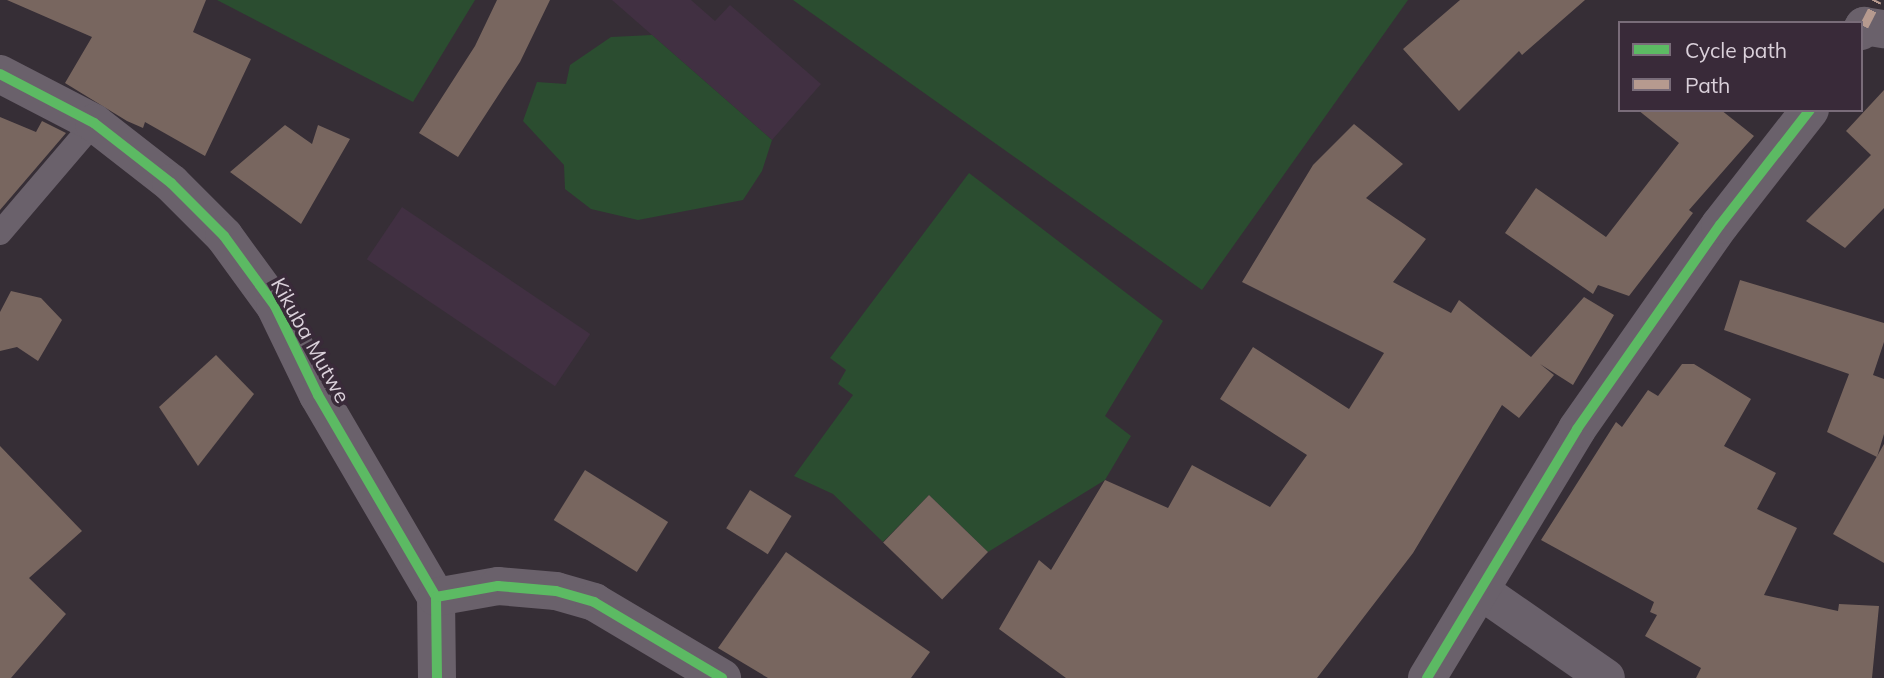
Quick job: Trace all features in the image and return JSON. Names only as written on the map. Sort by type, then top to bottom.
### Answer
[{"type":"street","name":"Kikuba Mutwe","points":[[0,74],[94,123],[170,183],[224,236],[268,296],[318,395],[436,597]]},
{"type":"street","points":[[1427,678],[1577,429],[1720,225],[1808,112]]},
{"type":"street","points":[[437,678],[436,597],[498,586],[556,591],[594,603],[722,678]]},
{"type":"street","points":[[1480,591],[1606,678]]},
{"type":"lane","points":[[0,233],[94,123]]},
{"type":"shaded area","points":[[612,0],[691,0],[715,21],[730,5],[821,84],[772,140]]},
{"type":"shaded area","points":[[402,207],[590,334],[555,386],[367,259]]},
{"type":"green space","points":[[217,0],[475,0],[413,102]]},
{"type":"green space","points":[[793,0],[1408,0],[1202,290]]},
{"type":"green space","points":[[652,35],[772,140],[762,171],[743,200],[638,220],[591,209],[565,189],[564,165],[523,121],[537,82],[566,84],[570,65],[611,37]]},
{"type":"green space","points":[[969,173],[1163,321],[1105,416],[1131,436],[1105,480],[988,552],[929,495],[883,542],[833,494],[794,476],[853,395],[838,384],[846,370],[830,358]]},
{"type":"building","points":[[7,0],[206,0],[193,32],[251,59],[205,156],[145,122],[143,128],[127,121],[65,83],[92,37]]},
{"type":"building","points":[[497,0],[550,0],[520,62],[458,157],[419,133],[475,46]]},
{"type":"building","points":[[1460,0],[1585,0],[1522,55],[1519,51],[1459,111],[1403,49]]},
{"type":"building","points":[[1884,90],[1884,208],[1845,248],[1806,221],[1871,155],[1846,131]]},
{"type":"building","points":[[1640,112],[1724,112],[1754,136],[1689,210],[1693,213],[1629,296],[1598,285],[1593,294],[1505,233],[1536,188],[1606,237],[1679,143]]},
{"type":"building","points":[[0,117],[36,132],[42,121],[66,133],[0,210]]},
{"type":"building","points":[[1354,124],[1403,164],[1366,198],[1426,239],[1393,282],[1451,313],[1459,300],[1531,357],[1584,297],[1614,315],[1573,385],[1540,364],[1554,375],[1519,418],[1502,405],[1413,553],[1317,678],[1066,678],[999,629],[1039,560],[1051,570],[1105,480],[1168,508],[1192,465],[1270,507],[1307,455],[1220,399],[1253,347],[1349,409],[1384,353],[1242,282],[1313,165]]},
{"type":"building","points":[[285,125],[312,144],[318,125],[350,139],[301,224],[230,172]]},
{"type":"building","points":[[1740,280],[1884,323],[1884,342],[1873,375],[1884,379],[1884,434],[1877,457],[1827,432],[1849,374],[1724,330]]},
{"type":"building","points":[[11,291],[41,298],[62,320],[38,361],[17,347],[0,351],[0,312]]},
{"type":"building","points":[[216,355],[254,394],[198,466],[159,407]]},
{"type":"building","points":[[1682,364],[1694,364],[1751,399],[1724,446],[1776,473],[1757,509],[1797,528],[1764,595],[1838,611],[1839,604],[1879,606],[1872,678],[1696,678],[1701,668],[1645,636],[1657,615],[1650,612],[1654,602],[1541,540],[1616,422],[1622,427],[1648,390],[1658,396]]},
{"type":"building","points":[[1884,444],[1884,563],[1833,534]]},
{"type":"building","points":[[0,446],[82,531],[29,578],[66,614],[11,678],[0,678]]},
{"type":"building","points":[[585,470],[668,522],[637,572],[554,520]]},
{"type":"building","points":[[750,490],[792,516],[768,554],[726,528]]},
{"type":"building","points":[[929,495],[988,552],[942,599],[883,542]]},
{"type":"building","points":[[786,552],[930,652],[911,678],[768,678],[718,648]]},
{"type":"marked path","points":[[1864,26],[1877,0]]},
{"type":"cycle path","points":[[0,74],[94,123],[171,183],[224,236],[275,306],[318,395],[436,597],[437,678]]},
{"type":"cycle path","points":[[1427,678],[1577,429],[1720,225],[1808,112]]},
{"type":"cycle path","points":[[436,597],[498,586],[556,591],[594,602],[722,678]]}]
